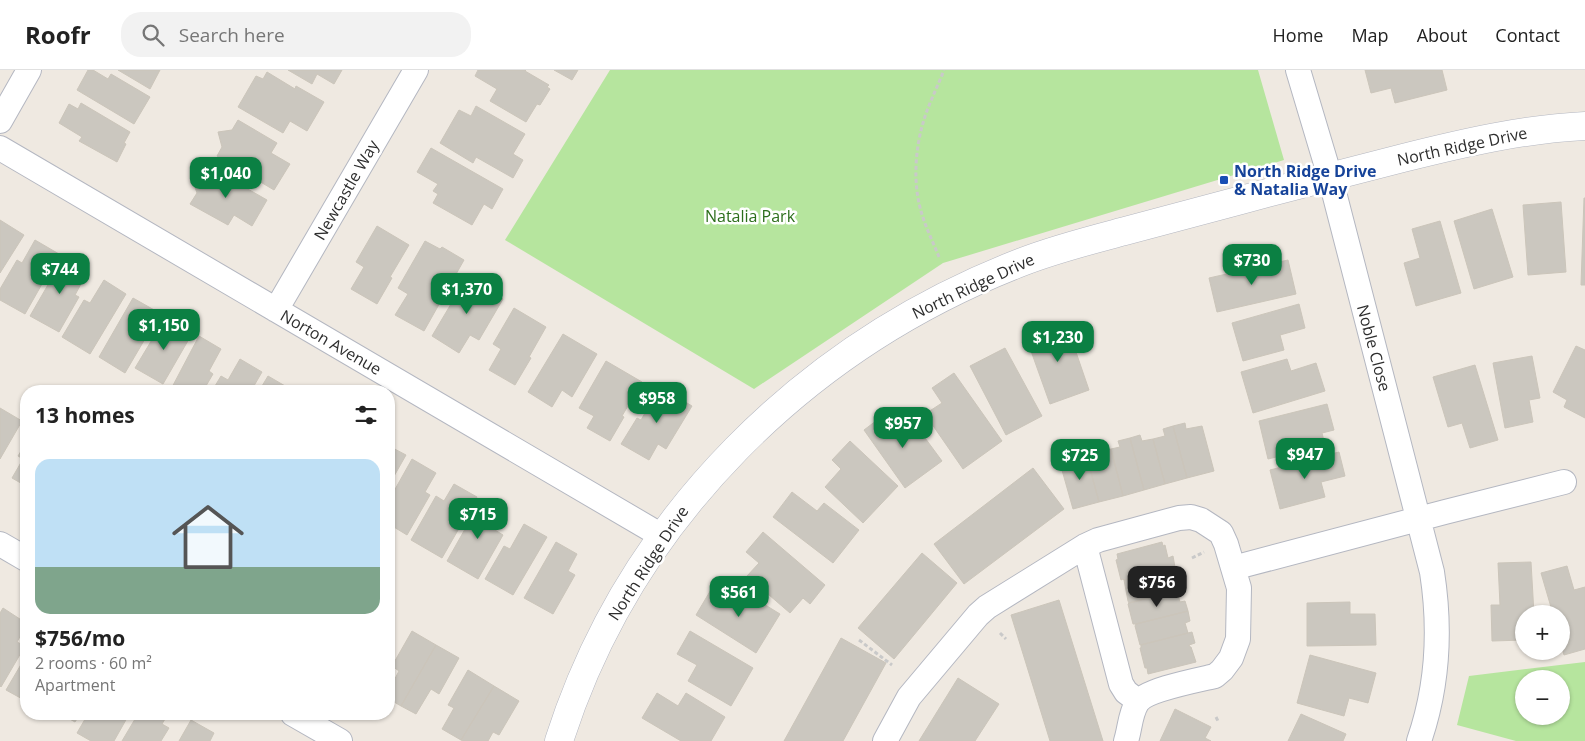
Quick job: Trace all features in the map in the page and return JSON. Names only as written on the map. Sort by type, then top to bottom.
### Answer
[{"type":"street","points":[[0,121],[30,70]]},
{"type":"street","name":"Newcastle Way","points":[[276,310],[416,70]]},
{"type":"street","name":"Noble Close","points":[[1298,70],[1330,177],[1432,572],[1437,614],[1434,685],[1419,741]]},
{"type":"street","name":"North Ridge Drive","points":[[559,741],[579,685],[600,639],[630,584],[662,536],[694,494],[732,452],[803,387],[855,348],[920,308],[1007,268],[1068,246],[1463,143],[1544,130],[1585,126]]},
{"type":"street","name":"Norton Avenue","points":[[0,148],[662,536]]},
{"type":"street","points":[[1233,568],[1564,482]]},
{"type":"street","points":[[885,741],[909,698],[978,615],[987,607],[1085,546],[1098,540],[1179,518],[1201,520],[1221,533],[1226,544],[1239,588],[1238,639],[1231,658],[1215,676],[1147,694],[1138,701],[1126,741]]},
{"type":"street","points":[[0,544],[20,556]]},
{"type":"street","points":[[1085,546],[1121,684],[1126,692],[1138,701]]},
{"type":"street","points":[[303,720],[340,741]]},
{"type":"path","points":[[939,257],[921,211],[917,191],[916,166],[918,144],[923,123],[944,70]]},
{"type":"path","points":[[1192,558],[1204,551]]},
{"type":"path","points":[[1000,633],[1006,639]]},
{"type":"path","points":[[859,640],[892,664]]},
{"type":"green space","name":"Natalia Park","points":[[610,70],[1258,70],[1284,160],[943,263],[754,389],[505,240]]},
{"type":"green space","points":[[1585,662],[1585,741],[1516,741],[1457,725],[1469,676],[1515,670],[1515,725],[1570,725],[1570,670],[1519,670]]},
{"type":"building","points":[[88,70],[93,70],[108,79],[111,74],[150,97],[134,124],[77,90]]},
{"type":"building","points":[[118,70],[160,70],[150,89]]},
{"type":"building","points":[[288,70],[342,70],[334,84],[317,74],[312,84]]},
{"type":"building","points":[[478,70],[526,70],[549,85],[547,87],[550,89],[540,105],[537,104],[526,122],[490,101],[497,89],[475,76]]},
{"type":"building","points":[[554,70],[578,70],[572,80]]},
{"type":"building","points":[[1365,70],[1442,70],[1447,90],[1395,103],[1391,88],[1371,93]]},
{"type":"building","points":[[267,72],[295,89],[296,86],[324,102],[307,131],[290,121],[283,133],[238,107],[256,76],[263,79]]},
{"type":"building","points":[[81,103],[130,132],[117,162],[79,141],[82,137],[59,123],[69,104],[78,109]]},
{"type":"building","points":[[476,106],[525,134],[513,154],[523,160],[513,178],[476,157],[473,163],[440,143],[459,110],[471,116]]},
{"type":"building","points":[[238,120],[277,143],[271,153],[290,164],[274,190],[217,156],[222,147],[218,132],[232,130]]},
{"type":"building","points":[[431,148],[503,189],[492,209],[484,204],[472,225],[433,203],[438,194],[433,191],[438,184],[417,172]]},
{"type":"building","points":[[211,168],[267,200],[252,226],[234,215],[228,225],[190,204],[197,193],[192,179],[206,176]]},
{"type":"building","points":[[1584,198],[1585,285],[1581,285]]},
{"type":"building","points":[[1561,202],[1566,272],[1528,275],[1523,205]]},
{"type":"building","points":[[1492,209],[1513,277],[1474,289],[1454,221]]},
{"type":"building","points":[[0,220],[24,235],[0,273]]},
{"type":"building","points":[[1440,221],[1461,293],[1416,306],[1404,263],[1420,258],[1412,229]]},
{"type":"building","points":[[377,226],[409,245],[377,304],[351,289],[364,267],[356,262]]},
{"type":"building","points":[[35,240],[59,254],[25,314],[0,300],[0,289],[17,260],[22,263]]},
{"type":"building","points":[[425,241],[440,249],[442,247],[464,260],[424,331],[395,315],[408,294],[398,288]]},
{"type":"building","points":[[64,257],[88,271],[75,295],[79,297],[59,332],[30,316]]},
{"type":"building","points":[[1288,260],[1296,294],[1217,312],[1209,278]]},
{"type":"building","points":[[467,277],[503,299],[479,340],[470,335],[459,353],[432,336]]},
{"type":"building","points":[[104,280],[126,294],[90,354],[62,337],[84,300],[90,303]]},
{"type":"building","points":[[133,298],[156,311],[145,329],[149,332],[125,373],[99,357]]},
{"type":"building","points":[[1299,304],[1305,328],[1280,335],[1284,350],[1243,361],[1232,323]]},
{"type":"building","points":[[514,308],[546,327],[515,385],[489,370],[501,349],[493,344]]},
{"type":"building","points":[[169,318],[193,332],[163,384],[135,368],[156,333],[159,335]]},
{"type":"building","points":[[1066,323],[1089,390],[1050,404],[1026,337]]},
{"type":"building","points":[[563,334],[597,354],[572,397],[562,390],[552,407],[528,392]]},
{"type":"building","points":[[199,336],[221,349],[209,371],[213,374],[207,385],[173,385]]},
{"type":"building","points":[[1576,346],[1585,350],[1585,418],[1564,407],[1567,400],[1553,392]]},
{"type":"building","points":[[1005,348],[1042,416],[1006,435],[970,366]]},
{"type":"building","points":[[1532,356],[1540,398],[1529,400],[1533,422],[1505,428],[1493,363]]},
{"type":"building","points":[[240,359],[262,372],[254,385],[216,385],[221,376],[228,380]]},
{"type":"building","points":[[1287,359],[1291,371],[1316,363],[1325,391],[1253,413],[1241,372]]},
{"type":"building","points":[[606,361],[642,382],[610,441],[587,428],[594,416],[579,408]]},
{"type":"building","points":[[1475,365],[1498,440],[1470,448],[1462,423],[1448,427],[1433,377]]},
{"type":"building","points":[[954,373],[1002,441],[963,469],[925,414],[942,403],[932,388]]},
{"type":"building","points":[[268,376],[283,385],[263,385]]},
{"type":"building","points":[[660,387],[692,406],[666,449],[658,444],[649,460],[621,444],[637,418],[641,420]]},
{"type":"building","points":[[1327,404],[1334,430],[1322,433],[1325,445],[1268,459],[1259,421]]},
{"type":"building","points":[[0,408],[20,420],[20,424],[0,459]]},
{"type":"building","points":[[889,411],[903,431],[914,423],[942,461],[905,488],[864,430]]},
{"type":"building","points":[[1185,423],[1186,429],[1202,426],[1214,471],[1187,478],[1173,426]]},
{"type":"building","points":[[1173,426],[1187,478],[1165,484],[1153,439],[1165,436],[1163,429]]},
{"type":"building","points":[[1140,435],[1142,441],[1153,439],[1165,484],[1144,490],[1130,438]]},
{"type":"building","points":[[1130,438],[1144,490],[1123,496],[1111,449],[1120,447],[1118,441]]},
{"type":"building","points":[[850,441],[898,486],[863,523],[825,487],[841,469],[832,460]]},
{"type":"building","points":[[1096,447],[1097,453],[1111,449],[1123,496],[1099,502],[1085,450]]},
{"type":"building","points":[[395,449],[406,455],[395,474]]},
{"type":"building","points":[[1085,450],[1099,502],[1073,509],[1060,463],[1076,459],[1074,453]]},
{"type":"building","points":[[1339,452],[1345,476],[1321,482],[1325,497],[1280,509],[1270,470]]},
{"type":"building","points":[[412,459],[436,473],[425,492],[430,495],[407,535],[395,528],[395,489]]},
{"type":"building","points":[[20,464],[20,483],[12,478]]},
{"type":"building","points":[[1033,468],[1064,509],[964,584],[934,544]]},
{"type":"building","points":[[454,484],[477,497],[442,558],[411,540],[436,496],[444,501]]},
{"type":"building","points":[[792,492],[817,511],[824,503],[859,530],[833,563],[773,517]]},
{"type":"building","points":[[482,499],[505,513],[495,530],[503,535],[478,579],[447,561]]},
{"type":"building","points":[[524,524],[547,537],[513,595],[485,579],[504,546],[510,549]]},
{"type":"building","points":[[763,532],[825,585],[810,604],[803,598],[790,613],[747,576],[759,563],[746,552]]},
{"type":"building","points":[[556,542],[577,554],[568,571],[575,575],[553,614],[524,598]]},
{"type":"building","points":[[1162,542],[1163,546],[1165,545],[1168,558],[1173,556],[1175,567],[1121,580],[1116,560],[1118,559],[1117,554]]},
{"type":"building","points":[[922,553],[957,583],[894,659],[858,628]]},
{"type":"building","points":[[1531,562],[1533,605],[1515,605],[1515,640],[1492,641],[1491,605],[1500,605],[1498,563]]},
{"type":"building","points":[[1567,566],[1574,590],[1585,587],[1585,649],[1570,653],[1570,605],[1550,605],[1541,573]]},
{"type":"building","points":[[1175,567],[1179,578],[1174,580],[1177,590],[1129,603],[1124,580]]},
{"type":"building","points":[[712,588],[734,602],[741,590],[780,614],[756,653],[696,615]]},
{"type":"building","points":[[1177,591],[1180,602],[1185,601],[1188,611],[1133,624],[1129,603]]},
{"type":"building","points":[[1059,600],[1103,741],[1050,741],[1011,615]]},
{"type":"building","points":[[1350,602],[1350,614],[1375,614],[1376,645],[1307,646],[1307,603]]},
{"type":"building","points":[[3,608],[20,619],[20,637],[17,642],[20,644],[20,655],[1,687],[0,686],[0,613]]},
{"type":"building","points":[[1188,611],[1190,621],[1185,623],[1188,633],[1140,645],[1136,624]]},
{"type":"building","points":[[412,631],[436,645],[401,706],[395,702],[395,679],[399,671],[395,668],[395,661]]},
{"type":"building","points":[[690,631],[753,668],[731,706],[688,681],[697,665],[677,654]]},
{"type":"building","points":[[1192,632],[1195,643],[1189,645],[1196,662],[1148,674],[1140,648],[1141,645]]},
{"type":"building","points":[[841,638],[886,663],[843,741],[784,741]]},
{"type":"building","points":[[436,645],[459,658],[439,694],[431,689],[416,714],[401,706]]},
{"type":"building","points":[[1310,655],[1376,673],[1368,703],[1349,698],[1344,716],[1297,703]]},
{"type":"building","points":[[20,666],[20,698],[6,690]]},
{"type":"building","points":[[468,670],[494,686],[461,740],[442,729],[454,708],[448,705]]},
{"type":"building","points":[[958,678],[999,704],[975,741],[919,741]]},
{"type":"building","points":[[494,686],[519,701],[499,735],[493,732],[488,741],[461,740]]},
{"type":"building","points":[[657,693],[678,706],[686,693],[725,717],[711,741],[681,741],[642,718]]},
{"type":"building","points":[[1175,709],[1211,727],[1205,738],[1211,741],[1160,741]]},
{"type":"building","points":[[1301,714],[1346,734],[1343,741],[1288,741]]},
{"type":"building","points":[[85,720],[126,720],[114,741],[91,741],[77,733]]},
{"type":"building","points":[[134,720],[164,720],[162,724],[169,728],[161,741],[122,741]]},
{"type":"building","points":[[191,720],[214,733],[210,741],[179,741]]},
{"type":"place","name":"North Ridge Drive & Natalia Way","points":[[1224,180]]}]
